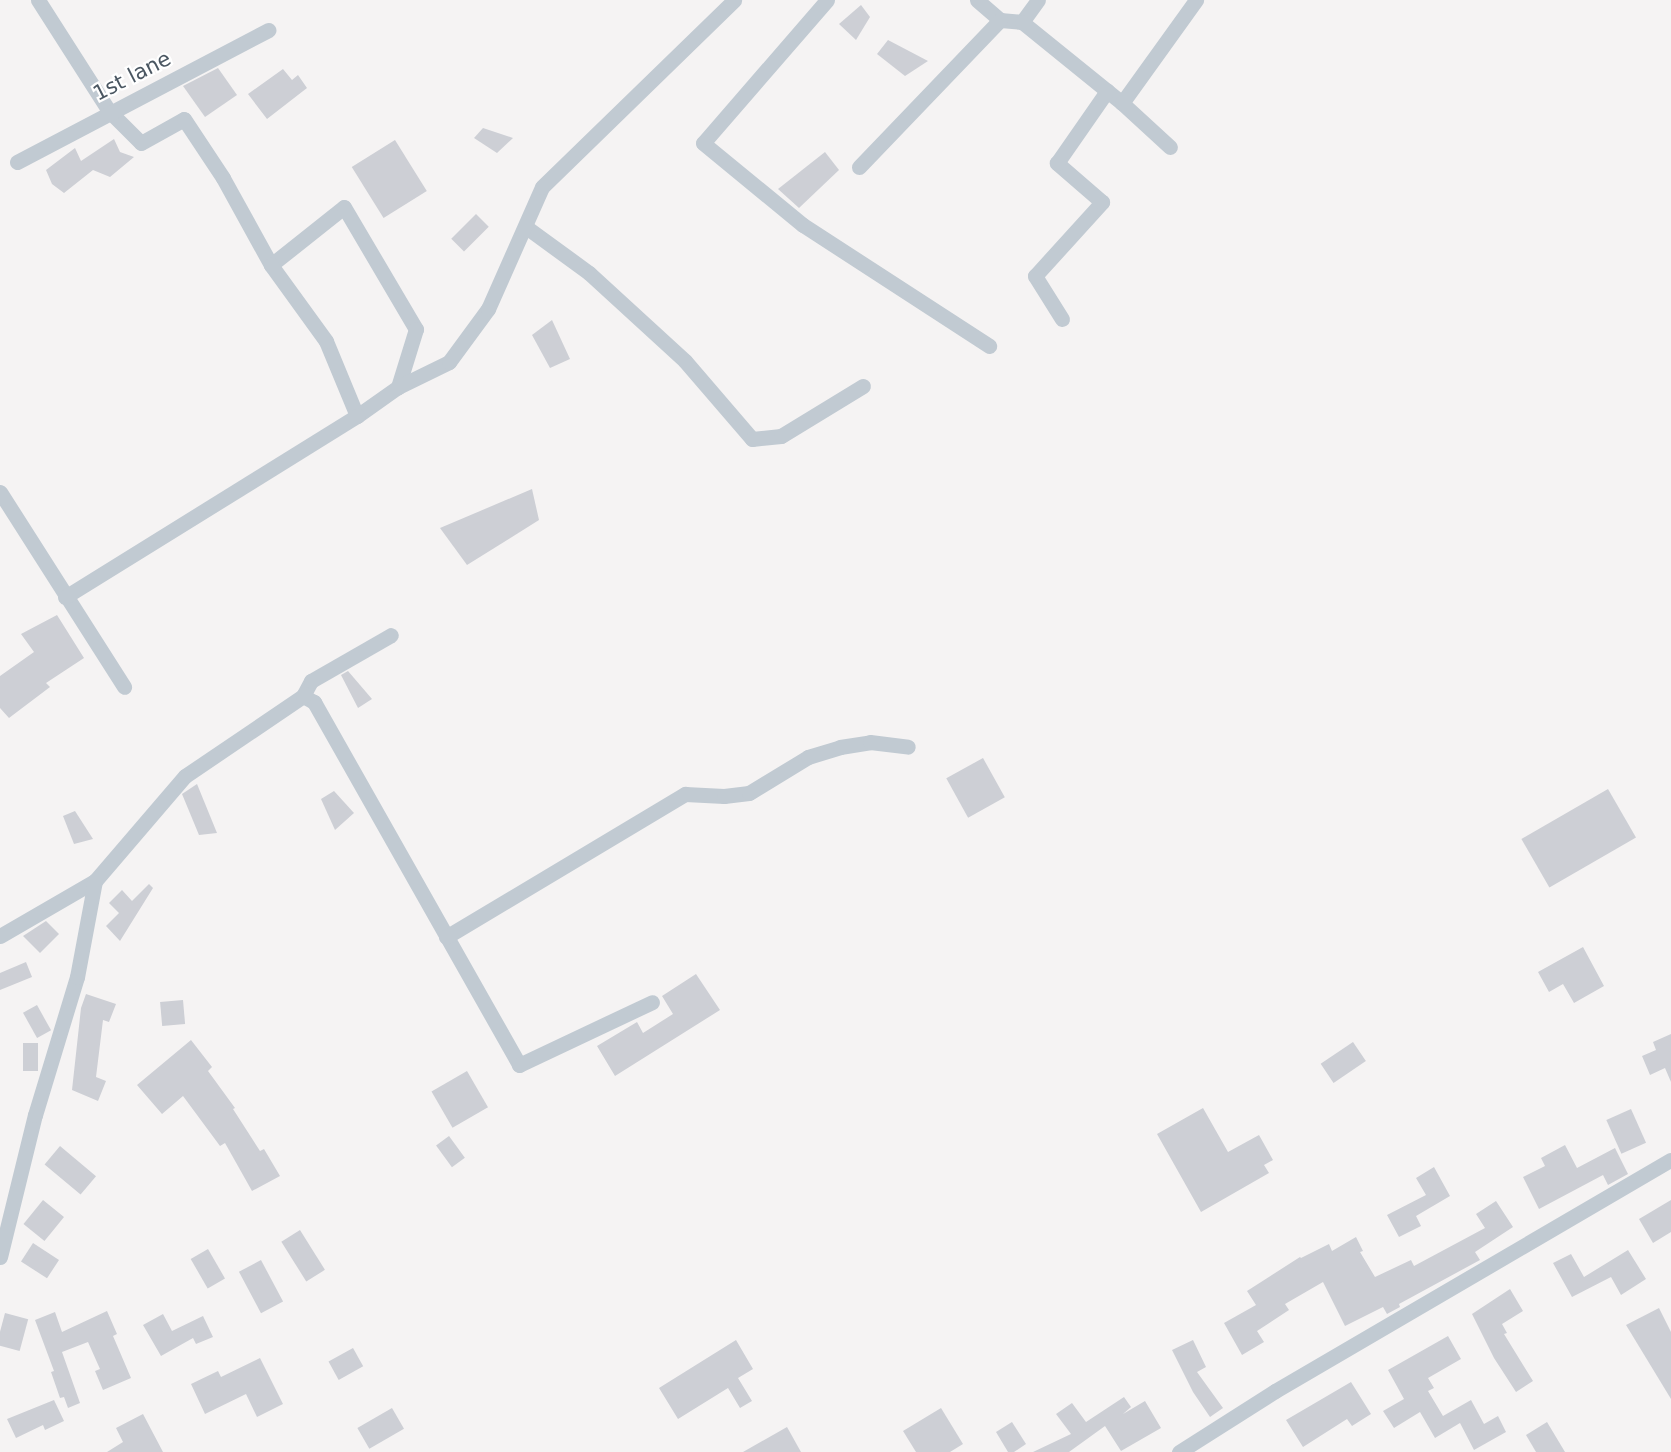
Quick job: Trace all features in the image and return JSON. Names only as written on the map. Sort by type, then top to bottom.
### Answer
[{"type":"street","points":[[38,0],[109,111],[141,142],[184,119],[224,178],[271,265],[326,341],[357,416]]},
{"type":"street","points":[[65,597],[357,416],[398,387],[449,362],[488,309],[542,187],[734,0]]},
{"type":"street","points":[[827,0],[703,143],[803,225],[989,346]]},
{"type":"street","points":[[977,0],[1000,20],[1022,22],[1107,91],[1170,147]]},
{"type":"street","points":[[1022,22],[1038,0]]},
{"type":"street","points":[[1122,104],[1196,0]]},
{"type":"street","points":[[859,167],[1000,20]]},
{"type":"street","name":"1st lane","points":[[17,162],[109,111],[268,30]]},
{"type":"street","points":[[1062,319],[1035,276],[1102,202],[1057,163],[1107,91]]},
{"type":"street","points":[[271,265],[344,207],[416,329],[398,387]]},
{"type":"street","points":[[526,226],[589,273],[685,361],[752,439],[781,436],[863,386]]},
{"type":"street","points":[[0,492],[124,687]]},
{"type":"street","points":[[0,936],[95,881],[185,776],[303,696],[311,681],[391,635]]},
{"type":"street","points":[[303,696],[314,702],[519,1065],[652,1002]]},
{"type":"street","points":[[446,937],[685,794],[724,796],[749,793],[808,757],[840,747],[870,742],[908,747]]},
{"type":"street","points":[[0,1257],[35,1114],[77,977],[95,881]]},
{"type":"street","points":[[1179,1452],[1275,1391],[1671,1160]]},
{"type":"building","points":[[861,5],[870,17],[856,40],[839,24]]},
{"type":"building","points":[[888,40],[928,61],[905,76],[877,54]]},
{"type":"building","points":[[218,68],[237,95],[205,117],[183,86]]},
{"type":"building","points":[[283,69],[292,80],[298,75],[307,88],[267,119],[248,94]]},
{"type":"building","points":[[483,128],[513,138],[497,153],[474,138]]},
{"type":"building","points":[[114,139],[120,152],[134,157],[110,177],[93,170],[64,193],[52,184],[46,170],[75,148],[81,161]]},
{"type":"building","points":[[395,140],[427,191],[384,218],[352,167]]},
{"type":"building","points":[[825,152],[839,170],[799,208],[778,189]]},
{"type":"building","points":[[476,214],[489,227],[464,251],[451,239]]},
{"type":"building","points":[[552,320],[570,359],[550,368],[532,335]]},
{"type":"building","points":[[532,489],[539,520],[467,565],[440,528]]},
{"type":"building","points":[[57,615],[84,658],[46,683],[50,687],[9,718],[0,708],[0,676],[34,652],[21,634]]},
{"type":"building","points":[[348,671],[372,699],[358,708],[341,675]]},
{"type":"building","points":[[983,758],[1005,797],[968,818],[946,778]]},
{"type":"building","points":[[197,784],[217,833],[199,835],[182,794]]},
{"type":"building","points":[[1608,789],[1636,837],[1549,887],[1521,839]]},
{"type":"building","points":[[334,791],[354,813],[335,830],[321,799]]},
{"type":"building","points":[[75,811],[93,839],[74,844],[63,816]]},
{"type":"building","points":[[149,884],[153,888],[120,941],[106,926],[119,913],[109,903],[122,890],[132,901]]},
{"type":"building","points":[[46,921],[59,934],[40,953],[23,936]]},
{"type":"building","points":[[1583,947],[1604,986],[1574,1003],[1563,984],[1549,992],[1538,972]]},
{"type":"building","points":[[26,962],[32,977],[0,990],[0,973]]},
{"type":"building","points":[[696,974],[720,1010],[615,1076],[597,1046],[637,1022],[643,1033],[673,1014],[662,996]]},
{"type":"building","points":[[86,994],[116,1004],[109,1022],[103,1020],[96,1077],[106,1081],[98,1101],[72,1090],[81,1008]]},
{"type":"building","points":[[183,1000],[185,1024],[162,1026],[160,1002]]},
{"type":"building","points":[[37,1005],[51,1030],[37,1038],[23,1013]]},
{"type":"building","points":[[1671,1034],[1671,1082],[1665,1068],[1650,1075],[1642,1056],[1656,1050],[1653,1042]]},
{"type":"building","points":[[191,1040],[212,1067],[208,1071],[235,1108],[233,1109],[260,1151],[264,1149],[280,1176],[252,1191],[225,1143],[220,1146],[183,1096],[162,1114],[137,1085]]},
{"type":"building","points":[[1353,1042],[1366,1061],[1334,1083],[1321,1064]]},
{"type":"building","points":[[23,1043],[38,1043],[38,1071],[23,1071]]},
{"type":"building","points":[[467,1071],[488,1107],[452,1128],[431,1092]]},
{"type":"building","points":[[1203,1108],[1228,1152],[1259,1135],[1273,1160],[1264,1165],[1269,1173],[1201,1212],[1157,1134]]},
{"type":"building","points":[[1631,1109],[1646,1143],[1621,1154],[1606,1120]]},
{"type":"building","points":[[449,1136],[465,1158],[452,1167],[436,1145]]},
{"type":"building","points":[[1565,1145],[1577,1168],[1615,1148],[1628,1174],[1608,1185],[1603,1175],[1539,1209],[1523,1177],[1545,1166],[1541,1158]]},
{"type":"building","points":[[60,1146],[96,1176],[81,1195],[45,1164]]},
{"type":"building","points":[[1434,1167],[1450,1196],[1416,1216],[1421,1226],[1399,1237],[1387,1215],[1426,1195],[1416,1178]]},
{"type":"building","points":[[43,1200],[64,1217],[44,1241],[23,1224]]},
{"type":"building","points":[[1671,1200],[1671,1232],[1653,1243],[1639,1219]]},
{"type":"building","points":[[1496,1201],[1513,1227],[1475,1252],[1480,1260],[1399,1304],[1400,1307],[1387,1314],[1383,1307],[1345,1326],[1323,1282],[1285,1304],[1289,1310],[1257,1331],[1264,1342],[1242,1355],[1224,1323],[1256,1305],[1247,1291],[1300,1257],[1329,1244],[1332,1251],[1356,1237],[1363,1251],[1360,1252],[1375,1277],[1411,1260],[1414,1266],[1485,1228],[1476,1214]]},
{"type":"building","points":[[300,1230],[325,1270],[306,1282],[281,1242]]},
{"type":"building","points":[[33,1243],[59,1260],[47,1278],[21,1261]]},
{"type":"building","points":[[208,1249],[225,1278],[208,1288],[191,1259]]},
{"type":"building","points":[[1628,1250],[1646,1279],[1621,1295],[1611,1277],[1572,1297],[1553,1263],[1571,1254],[1584,1277]]},
{"type":"building","points":[[261,1260],[283,1301],[261,1313],[239,1272]]},
{"type":"building","points":[[1510,1289],[1523,1311],[1502,1324],[1507,1333],[1504,1334],[1533,1381],[1516,1392],[1494,1358],[1472,1314]]},
{"type":"building","points":[[1659,1308],[1671,1332],[1671,1399],[1626,1325]]},
{"type":"building","points":[[107,1311],[117,1334],[113,1336],[131,1378],[103,1390],[95,1371],[100,1369],[88,1342],[62,1352],[80,1403],[68,1408],[64,1397],[60,1398],[51,1372],[54,1371],[35,1320],[55,1312],[62,1332]]},
{"type":"building","points":[[5,1313],[28,1319],[20,1351],[0,1346],[0,1332]]},
{"type":"building","points":[[163,1314],[172,1331],[203,1316],[213,1337],[196,1344],[193,1338],[161,1356],[143,1325]]},
{"type":"building","points":[[1448,1336],[1461,1359],[1428,1378],[1434,1388],[1428,1391],[1443,1416],[1471,1400],[1484,1424],[1498,1416],[1506,1432],[1474,1450],[1460,1423],[1435,1438],[1420,1412],[1394,1428],[1383,1411],[1404,1399],[1388,1370]]},
{"type":"building","points":[[736,1340],[753,1369],[738,1378],[752,1401],[740,1408],[728,1388],[678,1419],[659,1388]]},
{"type":"building","points":[[1193,1340],[1206,1367],[1197,1372],[1223,1408],[1210,1417],[1193,1392],[1172,1350]]},
{"type":"building","points":[[353,1348],[363,1366],[339,1380],[329,1362]]},
{"type":"building","points":[[260,1358],[283,1404],[257,1417],[246,1394],[205,1414],[191,1384],[218,1371],[221,1377]]},
{"type":"building","points":[[1351,1382],[1371,1414],[1352,1426],[1347,1419],[1303,1447],[1286,1420]]},
{"type":"building","points":[[1124,1397],[1131,1407],[1123,1414],[1145,1401],[1161,1428],[1121,1451],[1105,1426],[1069,1452],[1033,1452],[1071,1434],[1056,1414],[1072,1403],[1086,1422]]},
{"type":"building","points":[[54,1400],[64,1421],[45,1430],[43,1425],[16,1438],[7,1419]]},
{"type":"building","points":[[392,1408],[404,1429],[369,1449],[357,1428]]},
{"type":"building","points":[[941,1408],[963,1444],[950,1452],[916,1452],[903,1431]]},
{"type":"building","points":[[143,1414],[163,1452],[107,1452],[123,1442],[116,1428]]},
{"type":"building","points":[[1012,1422],[1026,1444],[1014,1452],[1008,1452],[996,1432]]},
{"type":"building","points":[[1547,1422],[1565,1452],[1536,1452],[1526,1435]]},
{"type":"building","points":[[787,1427],[801,1452],[743,1452]]}]
